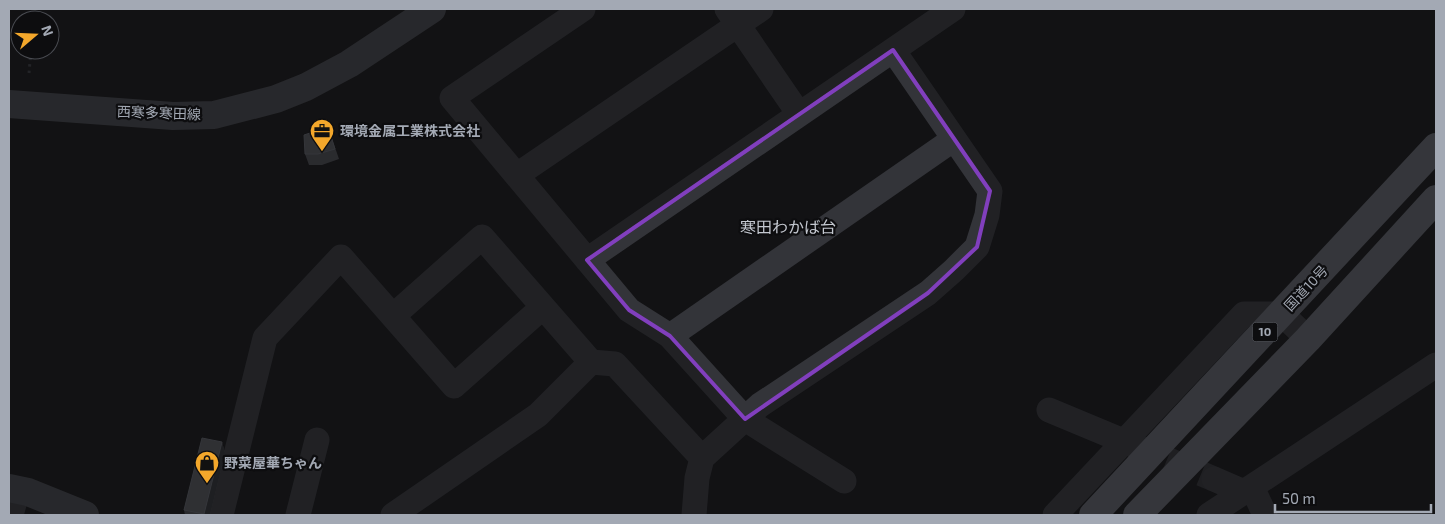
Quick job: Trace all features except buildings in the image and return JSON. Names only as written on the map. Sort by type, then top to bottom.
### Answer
[{"type":"highway","name":"国道10号","points":[[1093,515],[1436,147]]},
{"type":"highway","name":"10","points":[[1137,515],[1308,339],[1436,199]]},
{"type":"main road","name":"西寒多寒田線","points":[[9,104],[173,116],[214,115],[276,99],[306,87],[349,64],[432,9]]},
{"type":"main road","points":[[12,498],[28,492],[84,515]]},
{"type":"street","points":[[583,9],[452,98],[629,310],[670,336],[745,419],[844,481]]},
{"type":"street","points":[[517,175],[732,17],[761,9]]},
{"type":"street","points":[[586,260],[953,9]]},
{"type":"street","points":[[732,17],[799,114]]},
{"type":"street","points":[[694,515],[697,478],[702,458],[760,405],[928,293],[977,247],[987,215],[990,191],[893,50]]},
{"type":"street","points":[[670,336],[954,139]]},
{"type":"street","points":[[393,316],[482,237],[591,362],[615,364],[702,458]]},
{"type":"street","points":[[220,515],[265,338],[341,257],[454,386],[542,307]]},
{"type":"street","points":[[1055,515],[1128,443],[1244,314],[1282,314],[1308,339]]},
{"type":"street","points":[[393,515],[538,414],[591,362]]},
{"type":"street","points":[[1209,515],[1436,365]]},
{"type":"street","points":[[1049,410],[1128,443]]},
{"type":"street","points":[[298,515],[318,440]]},
{"type":"street","points":[[1214,479],[1248,489],[1265,515]]},
{"type":"path","points":[[29,73],[30,60]]},
{"type":"highlighted area","points":[[893,50],[990,191],[977,247],[928,293],[745,419],[670,336],[629,310],[587,260]]},
{"type":"tunnel","points":[[1133,445],[1214,479]]},
{"type":"place","name":"環境金属工業株式会社","points":[[322,152]]},
{"type":"place","name":"野菜屋華ちゃん","points":[[207,484]]},
{"type":"district","name":"寒田わかば台","points":[[788,227]]}]
